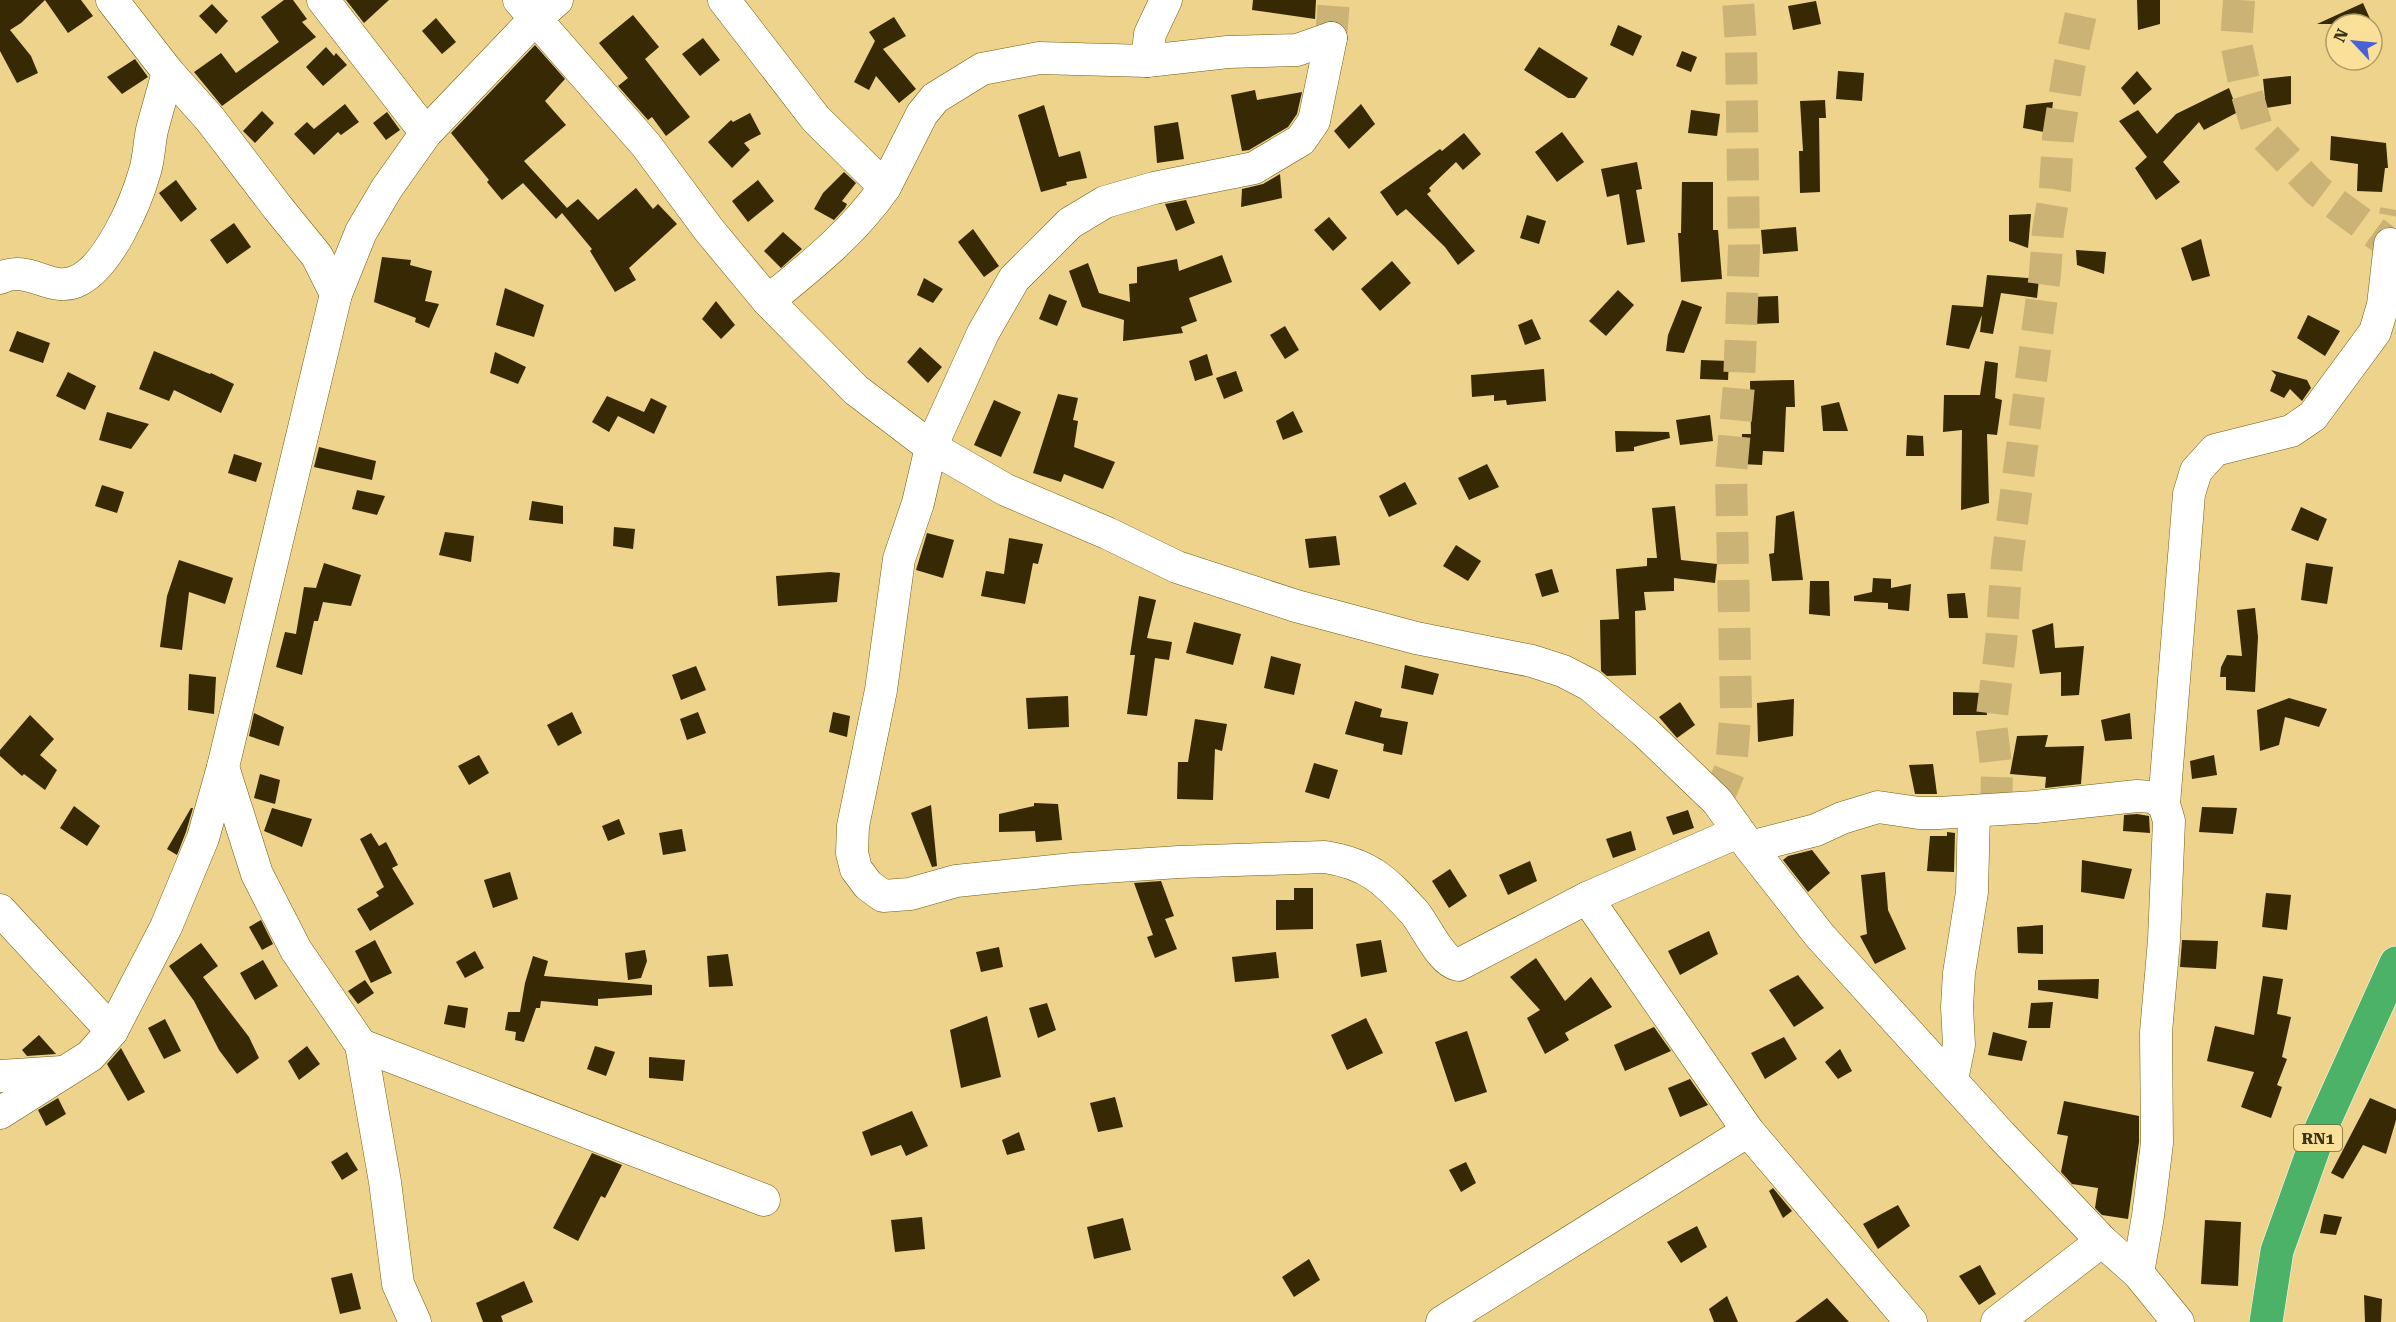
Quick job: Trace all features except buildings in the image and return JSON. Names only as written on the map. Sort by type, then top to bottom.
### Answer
[{"type":"highway","name":"RN1","points":[[2266,1322],[2277,1251],[2320,1131],[2393,979]]},
{"type":"street","points":[[112,0],[168,72],[210,119],[317,256],[336,294]]},
{"type":"street","points":[[323,0],[426,133]]},
{"type":"street","points":[[724,0],[816,119],[885,187]]},
{"type":"street","points":[[1147,61],[1150,34],[1166,0]]},
{"type":"street","points":[[0,1113],[90,1056],[112,1031],[166,927],[203,838],[223,767],[336,294],[361,232],[387,188],[426,133],[537,6],[709,230],[768,301],[856,390],[931,447],[1006,490],[1107,533],[1177,567],[1296,606],[1416,638],[1532,661],[1563,671],[1590,685],[1645,732],[1717,801],[1820,936],[2102,1241],[2138,1273],[2178,1322]]},
{"type":"street","points":[[768,301],[833,248],[870,207],[885,187],[922,114],[936,98],[982,69],[1039,58],[1147,61],[1228,51],[1297,50],[1331,38],[1314,121],[1301,140],[1254,168],[1176,183],[1105,202],[1070,223],[1014,279],[983,333],[931,447],[918,503],[899,559],[881,690],[853,826],[852,853],[856,868],[868,885],[883,896],[910,894],[956,881],[1073,869],[1179,862],[1325,857],[1355,863],[1380,877],[1414,913],[1445,957],[1452,964],[1458,965],[1587,898],[1744,839],[1816,830],[1842,818],[1878,807],[1919,813],[1974,811],[2137,796],[2152,797],[2164,804]]},
{"type":"street","points":[[0,278],[11,272],[54,284],[74,282],[90,273],[108,251],[127,218],[145,171],[152,130],[168,72]]},
{"type":"street","points":[[2138,1273],[2157,1143],[2156,1032],[2164,940],[2169,822],[2164,804],[2190,494],[2196,471],[2215,450],[2291,431],[2313,416],[2375,332],[2383,305],[2390,244]]},
{"type":"street","points":[[223,767],[256,874],[296,950],[361,1045],[383,1170],[398,1284],[414,1322]]},
{"type":"street","points":[[1952,1080],[1959,1045],[1956,1008],[1959,973],[1972,892],[1974,811]]},
{"type":"street","points":[[1587,898],[1748,1131],[1911,1322]]},
{"type":"street","points":[[0,910],[112,1031]]},
{"type":"street","points":[[361,1045],[764,1200]]},
{"type":"street","points":[[0,1076],[66,1072]]},
{"type":"street","points":[[1442,1322],[1748,1131]]},
{"type":"street","points":[[1997,1322],[2102,1241]]},
{"type":"tunnel","points":[[1331,38],[1334,0]]},
{"type":"tunnel","points":[[1717,801],[1731,767],[1736,708],[1731,473],[1739,385],[1744,247],[1741,45],[1738,0]]},
{"type":"tunnel","points":[[1996,809],[1997,773],[1991,724],[2001,643],[2007,561],[2045,274],[2048,231],[2055,189],[2058,138],[2069,68],[2084,0]]},
{"type":"tunnel","points":[[2239,0],[2236,43],[2246,91],[2257,128],[2318,191],[2390,244],[2396,210]]}]
